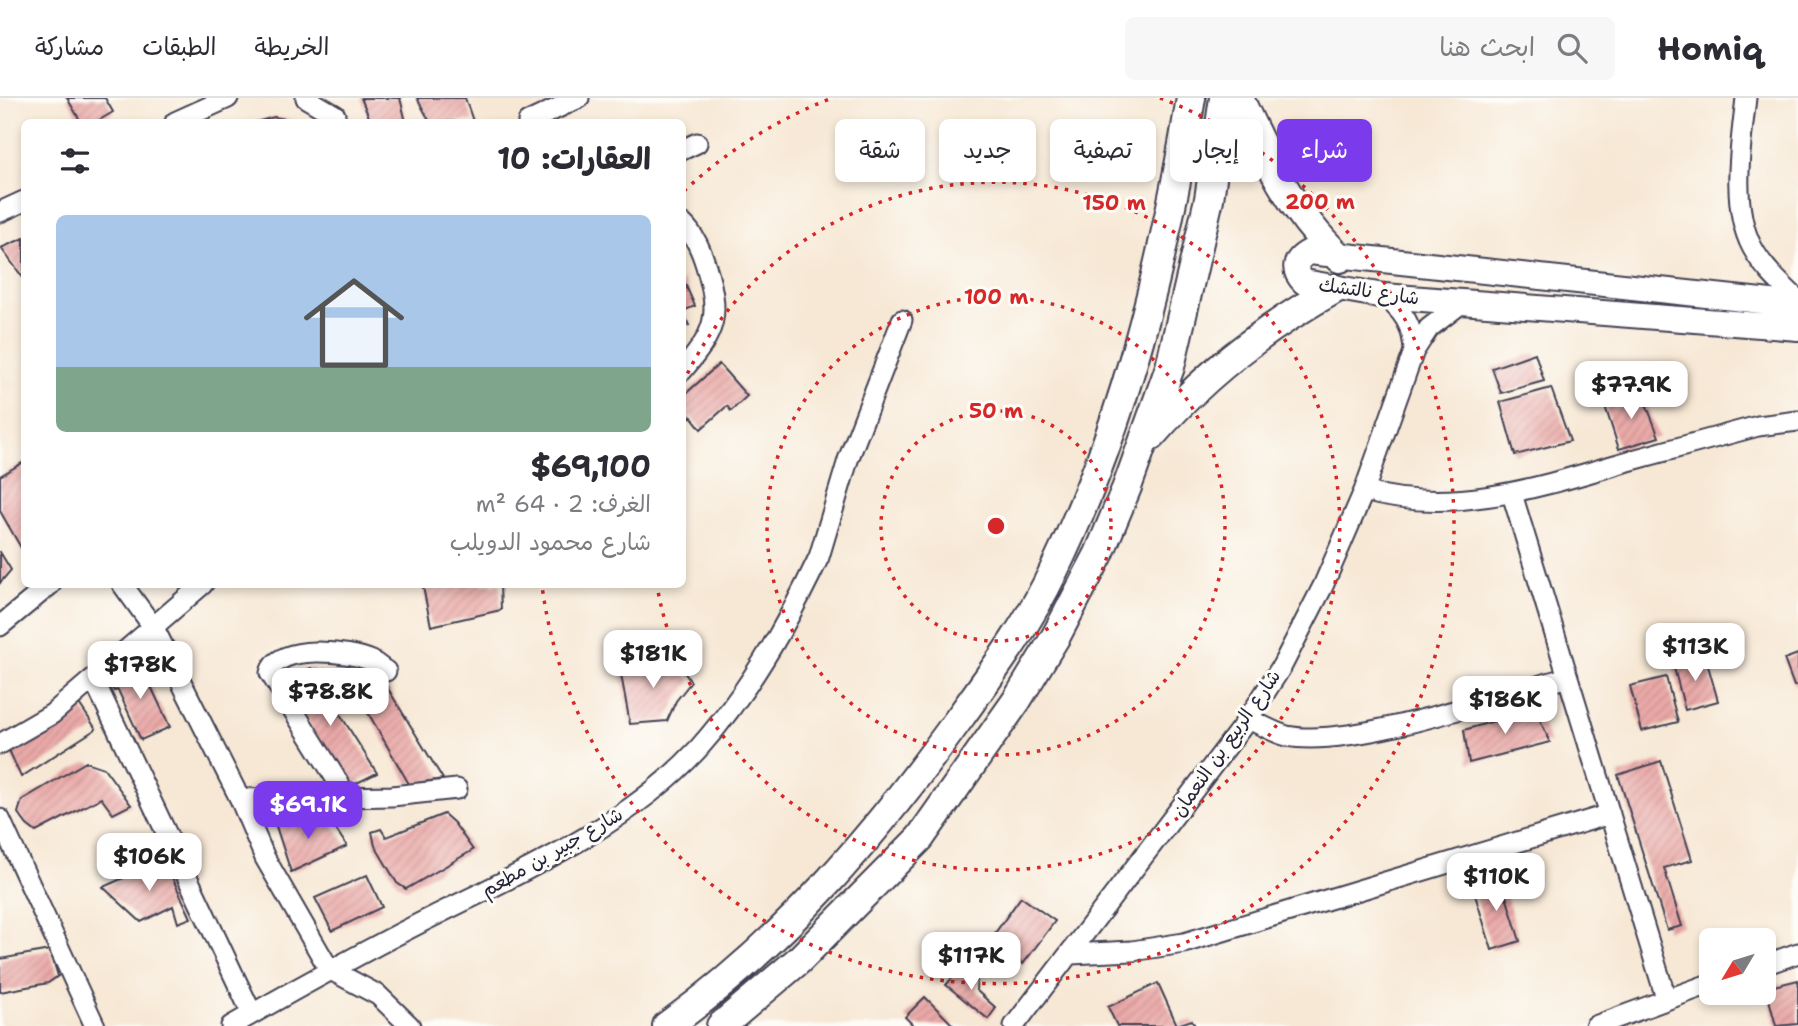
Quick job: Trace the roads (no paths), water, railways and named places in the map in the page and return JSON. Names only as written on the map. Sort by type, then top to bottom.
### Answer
[{"type":"highway","points":[[667,1026],[724,982],[778,934],[868,840],[982,686],[1053,573],[1122,402],[1148,317],[1191,98]]},
{"type":"highway","points":[[721,1026],[799,960],[920,838],[1017,700],[1056,636],[1098,554],[1142,446],[1170,367],[1188,300],[1209,199],[1224,98]]},
{"type":"highway","points":[[1238,98],[1269,164],[1296,209],[1340,258]]},
{"type":"highway","points":[[1142,446],[1191,392],[1236,353],[1274,325],[1335,289]]},
{"type":"main road","name":"شارع نالتشك","points":[[1798,305],[1340,258],[1309,252],[1300,257],[1295,266],[1297,275],[1304,282],[1384,296],[1798,328]]},
{"type":"street","points":[[182,119],[228,98]]},
{"type":"street","points":[[306,98],[334,112]]},
{"type":"street","points":[[534,119],[579,98]]},
{"type":"street","points":[[1746,98],[1740,198],[1744,225],[1752,247],[1772,276],[1798,300]]},
{"type":"street","points":[[0,212],[21,202]]},
{"type":"street","points":[[686,229],[702,253],[716,305],[710,336],[686,366]]},
{"type":"street","points":[[1384,296],[1402,310],[1413,332],[1414,351]]},
{"type":"street","name":"شارع الربيع بن النعمان","points":[[1014,1026],[1248,719],[1282,666],[1364,491],[1414,351],[1429,328],[1463,302]]},
{"type":"street","name":"شارع جبير بن مطعم","points":[[231,1026],[329,969],[503,881],[613,820],[697,749],[771,648],[810,576],[819,557],[858,433],[902,320]]},
{"type":"street","points":[[1364,491],[1387,498],[1439,502],[1512,494],[1758,426],[1798,421]]},
{"type":"street","points":[[1512,494],[1666,998]]},
{"type":"street","points":[[0,626],[46,588]]},
{"type":"street","points":[[0,744],[52,714],[199,588]]},
{"type":"street","points":[[130,589],[154,628],[240,799],[280,888],[329,969],[378,995],[410,1026]]},
{"type":"street","points":[[348,798],[270,673],[272,666],[282,657],[308,651],[371,661],[386,671]]},
{"type":"street","points":[[1248,719],[1286,736],[1318,737],[1365,732],[1568,677]]},
{"type":"street","points":[[94,680],[252,1014]]},
{"type":"street","points":[[240,799],[348,798],[457,789]]},
{"type":"street","points":[[1071,954],[1132,951],[1184,943],[1610,814]]},
{"type":"street","points":[[0,819],[95,1026]]},
{"type":"street","points":[[1776,961],[1798,953]]},
{"type":"street","points":[[1595,1026],[1699,987]]}]
